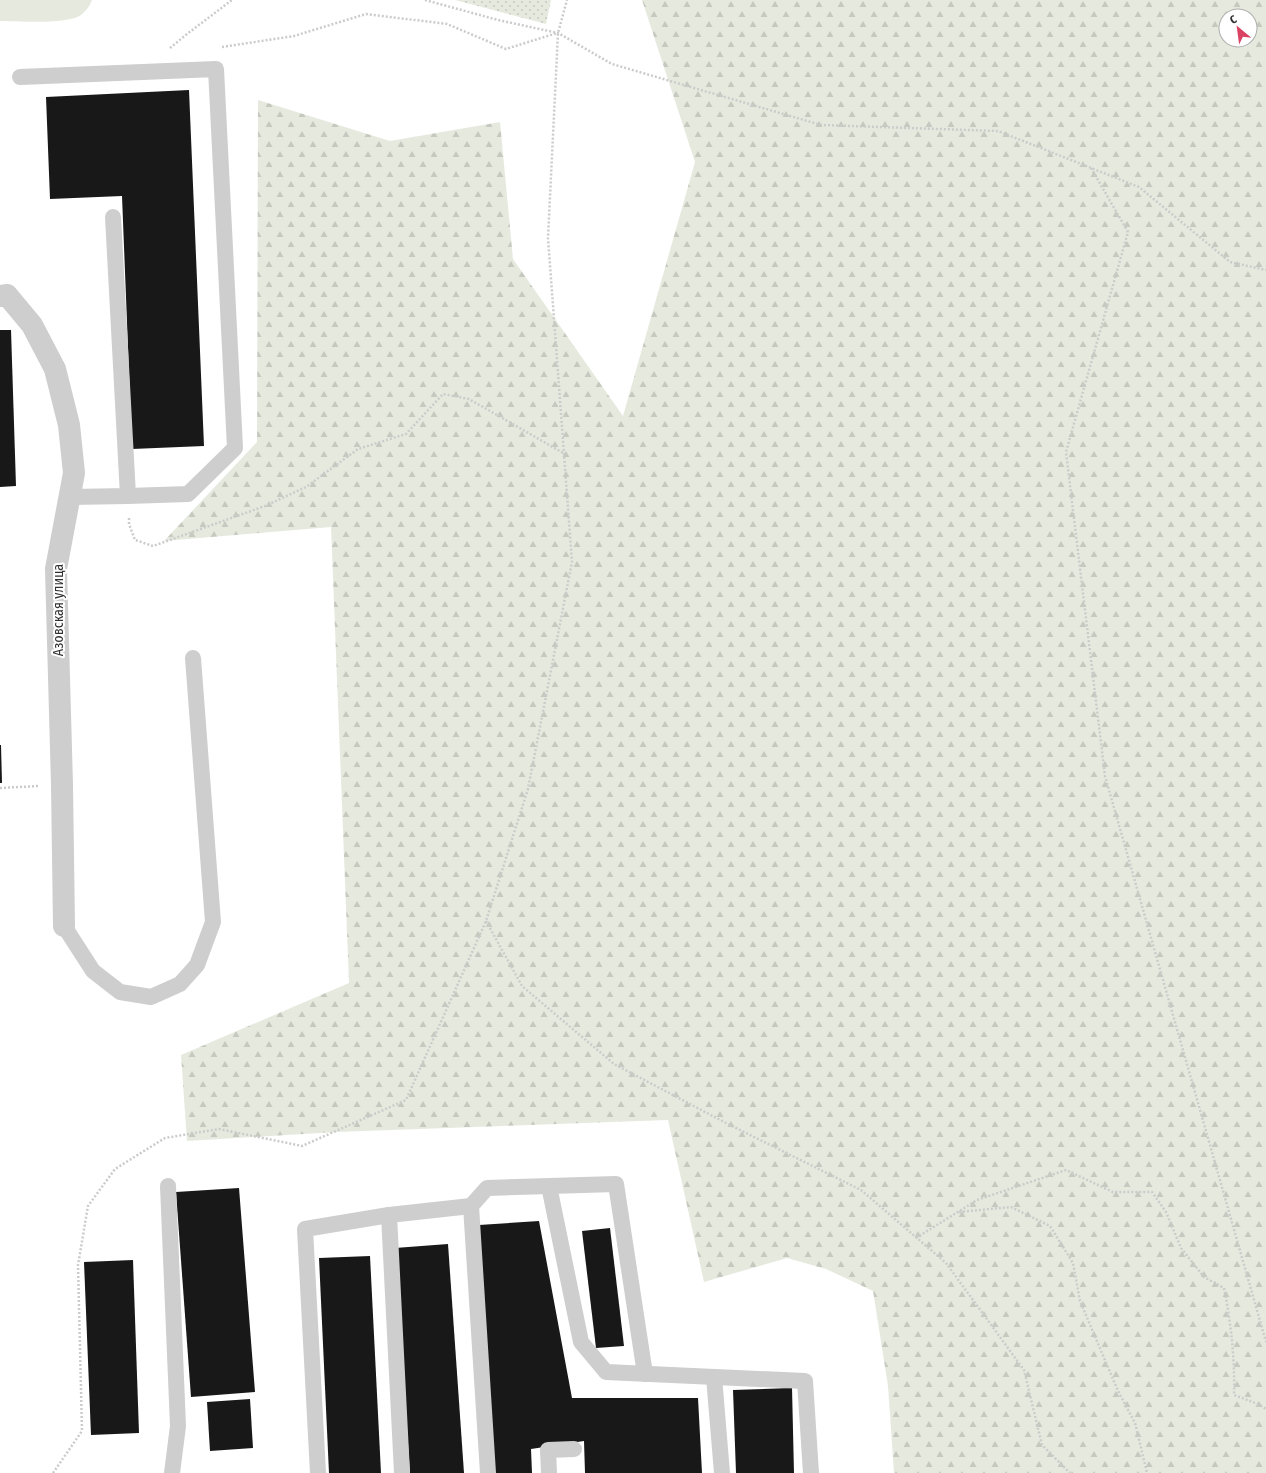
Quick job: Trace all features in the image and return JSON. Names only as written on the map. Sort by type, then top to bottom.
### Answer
[{"type":"street","name":"Азовская улица","points":[[0,296],[7,295],[32,325],[55,369],[70,425],[74,473],[56,569],[64,926]]},
{"type":"lane","points":[[20,77],[216,69],[235,448],[188,494],[70,497]]},
{"type":"lane","points":[[113,217],[128,496]]},
{"type":"lane","points":[[64,926],[93,971],[120,992],[151,998],[180,984],[197,965],[213,922],[193,658]]},
{"type":"lane","points":[[488,1473],[471,1206],[486,1188],[616,1184],[646,1374]]},
{"type":"lane","points":[[168,1186],[178,1426],[172,1473]]},
{"type":"lane","points":[[549,1186],[581,1342],[606,1372],[805,1381],[811,1473]]},
{"type":"lane","points":[[318,1473],[305,1229],[389,1215],[471,1206]]},
{"type":"lane","points":[[389,1215],[402,1473]]},
{"type":"lane","points":[[714,1377],[722,1473]]},
{"type":"lane","points":[[549,1473],[548,1450],[574,1449]]},
{"type":"path","points":[[142,72],[187,34],[232,0]]},
{"type":"path","points":[[425,0],[498,20],[558,33],[612,64],[821,125],[998,131],[1139,188],[1230,262],[1266,270]]},
{"type":"path","points":[[53,1473],[82,1431],[78,1265],[88,1206],[115,1169],[165,1138],[219,1129],[302,1146],[406,1100],[486,921],[528,789],[572,562],[548,238],[558,33],[567,0]]},
{"type":"path","points":[[220,48],[294,36],[366,14],[447,24],[506,49],[558,33]]},
{"type":"path","points":[[1091,168],[1128,232],[1066,452],[1106,776],[1266,1342]]},
{"type":"path","points":[[128,496],[129,524],[135,540],[153,546],[265,506],[306,487],[358,450],[406,434],[443,394],[469,399],[564,454]]},
{"type":"path","points":[[0,788],[62,785]]},
{"type":"path","points":[[486,921],[522,986],[614,1064],[726,1123],[861,1190],[946,1263],[1024,1370],[1042,1445],[1070,1473]]},
{"type":"path","points":[[916,1238],[977,1200],[1066,1170],[1114,1192],[1152,1192],[1166,1212],[1180,1248],[1204,1277],[1224,1288],[1230,1319],[1235,1374],[1234,1395],[1258,1404],[1266,1409]]},
{"type":"path","points":[[957,1213],[1011,1207],[1050,1226],[1073,1262],[1080,1300],[1118,1391],[1135,1422],[1147,1473]]},
{"type":"green space","points":[[0,0],[92,0],[85,12],[81,15],[65,20],[42,22],[0,21]]},
{"type":"green space","points":[[455,0],[551,0],[546,24]]},
{"type":"green space","points":[[642,0],[1266,0],[1266,1473],[894,1473],[888,1386],[873,1291],[826,1269],[787,1258],[704,1282],[668,1120],[336,1132],[187,1141],[181,1055],[349,983],[331,527],[164,541],[257,442],[258,100],[390,141],[500,122],[513,259],[623,416],[695,162]]},
{"type":"building","points":[[189,90],[204,446],[132,449],[122,196],[50,199],[46,97]]},
{"type":"building","points":[[0,330],[11,330],[16,486],[0,487]]},
{"type":"building","points":[[1,745],[2,783],[0,783]]},
{"type":"building","points":[[239,1188],[255,1392],[191,1397],[176,1192]]},
{"type":"building","points":[[539,1221],[572,1398],[698,1398],[702,1473],[585,1473],[584,1441],[531,1449],[532,1473],[494,1473],[479,1225]]},
{"type":"building","points":[[610,1228],[624,1346],[596,1348],[582,1231]]},
{"type":"building","points":[[448,1244],[464,1473],[410,1473],[395,1248]]},
{"type":"building","points":[[370,1256],[381,1473],[329,1473],[319,1258]]},
{"type":"building","points":[[133,1260],[139,1433],[91,1435],[84,1262]]},
{"type":"building","points":[[792,1388],[794,1473],[736,1473],[733,1390]]},
{"type":"building","points":[[250,1399],[253,1448],[210,1451],[207,1402]]}]
